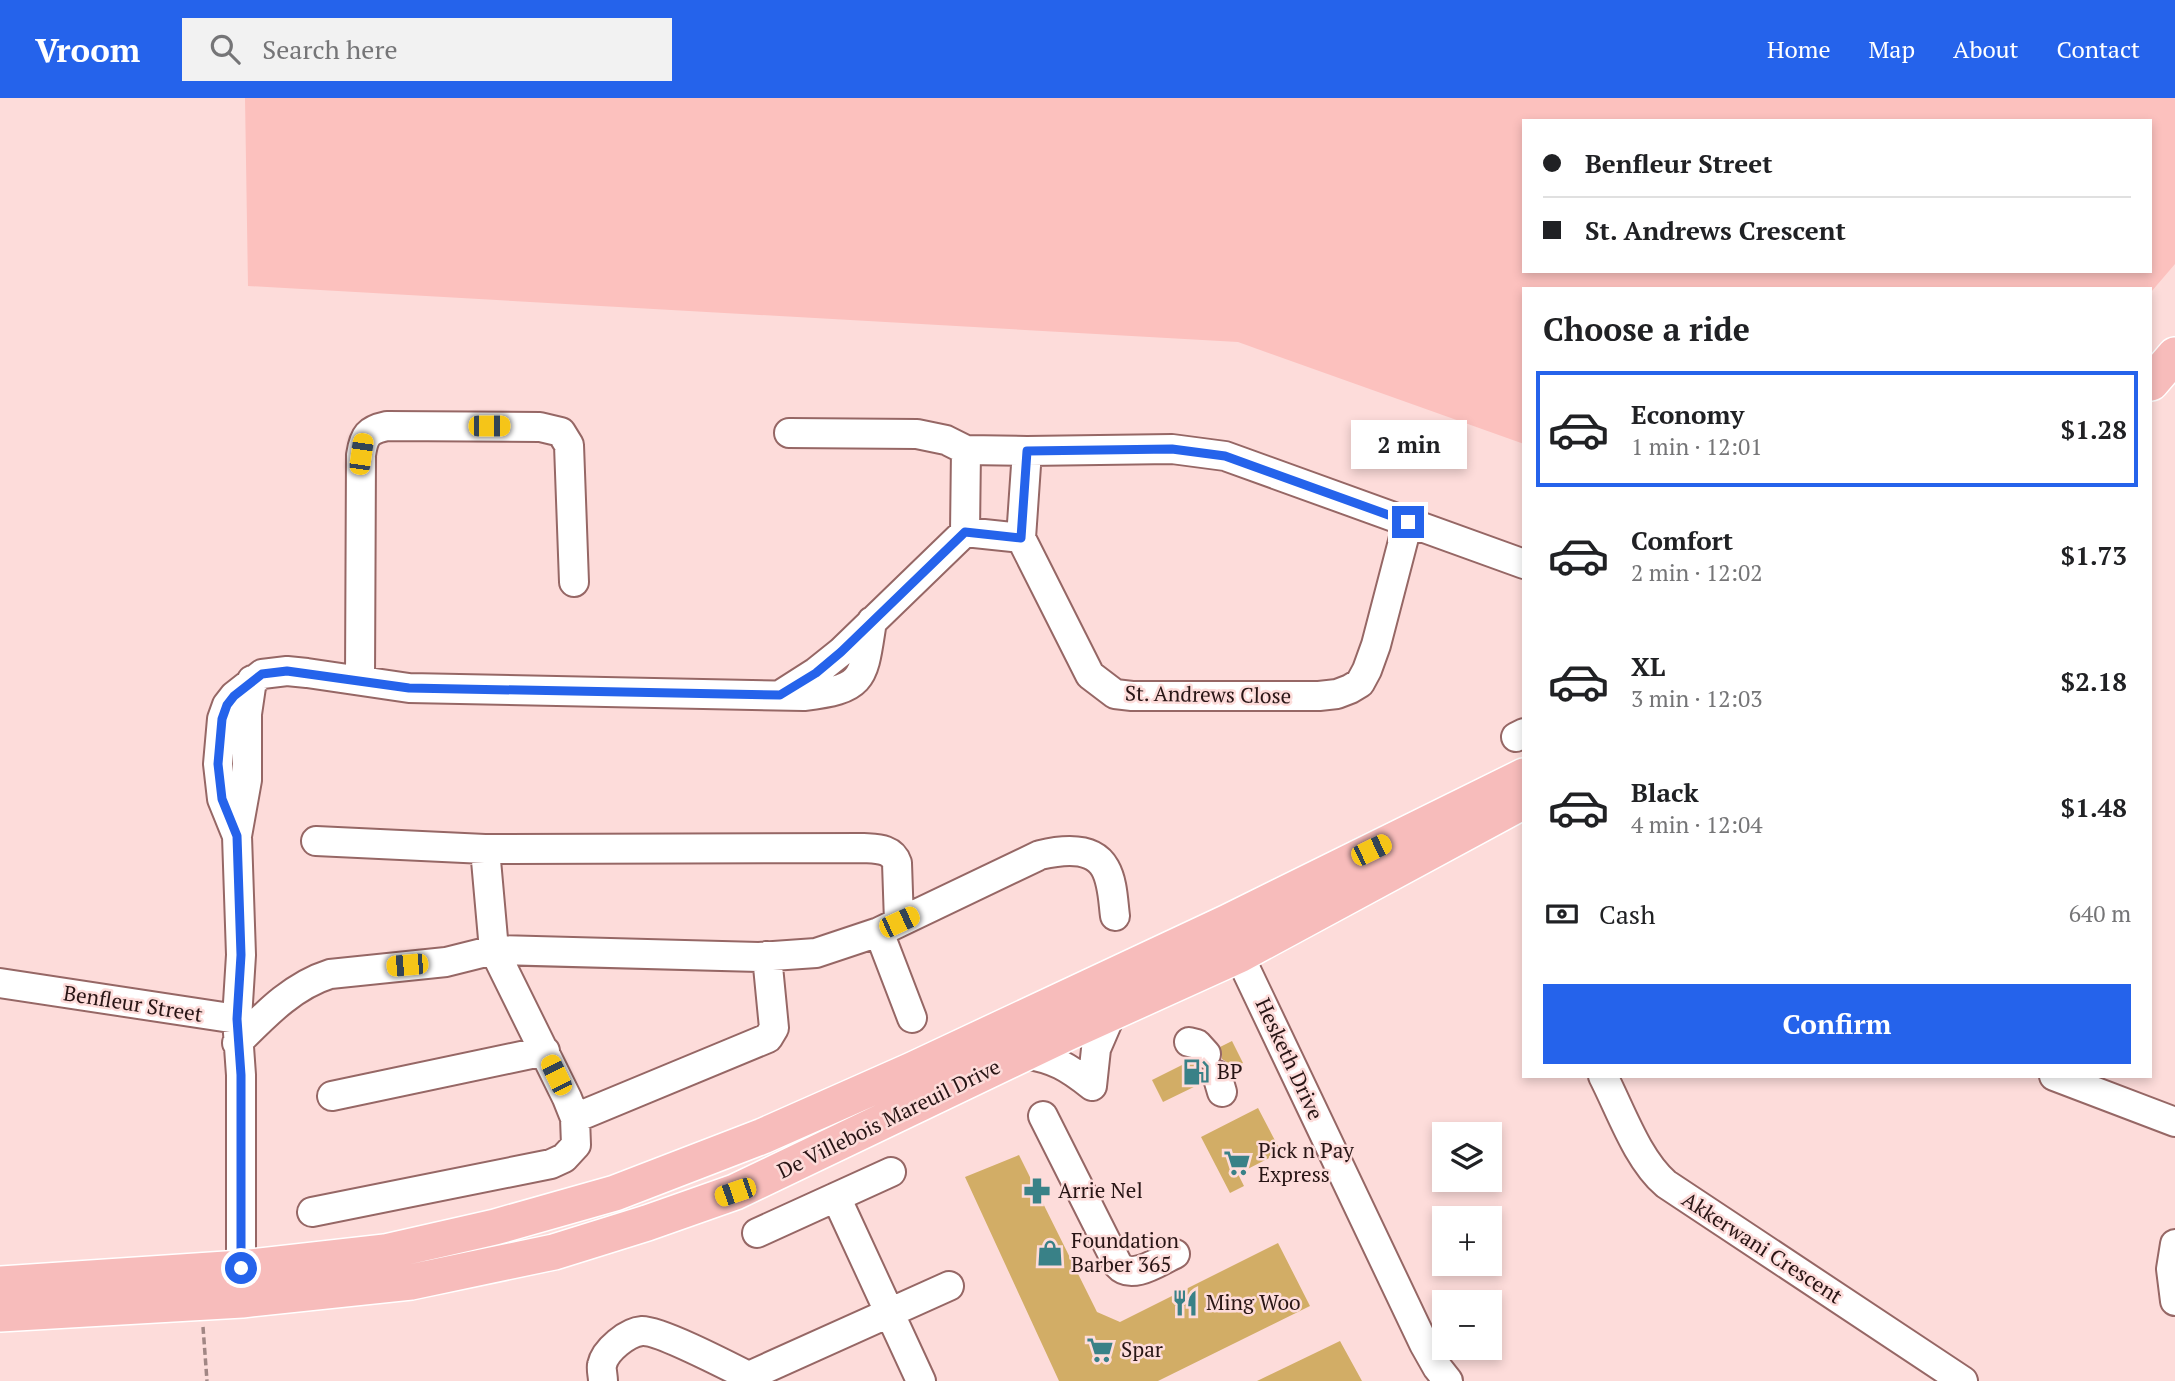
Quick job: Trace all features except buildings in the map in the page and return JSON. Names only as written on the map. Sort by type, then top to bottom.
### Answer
[{"type":"main road","points":[[2152,382],[2175,355]]},
{"type":"main road","points":[[2152,396],[2175,369]]},
{"type":"main road","name":"De Villebois Mareuil Drive","points":[[0,1314],[202,1303],[241,1284],[495,1227],[615,1194],[763,1136],[875,1087],[1228,922],[1522,777]]},
{"type":"main road","name":"De Villebois Mareuil Drive","points":[[0,1284],[411,1282],[567,1248],[735,1192],[1239,955],[1522,802]]},
{"type":"street","points":[[360,680],[361,454],[363,440],[373,429],[387,426],[540,427],[561,432],[569,445],[574,582]]},
{"type":"street","points":[[789,433],[917,434],[946,440],[966,450],[1172,449],[1225,456],[1520,562]]},
{"type":"street","points":[[241,1284],[241,1075],[237,1031],[241,955],[237,836],[222,799],[218,764],[222,719],[234,696],[262,674],[287,671],[409,688],[780,695],[816,673],[965,532],[966,450]]},
{"type":"street","points":[[965,532],[1021,538],[1027,451]]},
{"type":"street","name":"St. Andrews Close","points":[[1021,538],[1090,675],[1115,694],[1320,696],[1350,690],[1360,683],[1367,670],[1408,522]]},
{"type":"street","points":[[316,841],[485,849],[863,848],[889,852],[897,863],[889,927],[912,1018]]},
{"type":"street","points":[[312,1212],[551,1164],[564,1158],[576,1145],[575,1118],[567,1098],[494,950],[485,849]]},
{"type":"street","points":[[237,1031],[313,979],[348,971],[446,962],[494,950],[767,956],[806,955],[827,951],[889,927],[1040,855],[1055,852],[1072,851],[1093,855],[1099,860],[1108,877],[1115,916]]},
{"type":"street","name":"Hesketh Drive","points":[[1228,922],[1239,955],[1424,1343],[1448,1381]]},
{"type":"street","points":[[575,1118],[768,1038],[774,1028],[767,956]]},
{"type":"street","name":"Benfleur Street","points":[[0,983],[237,1031]]},
{"type":"street","points":[[1024,1054],[1061,1063],[1092,1086],[1096,1049],[1112,1013]]},
{"type":"street","points":[[332,1096],[545,1051]]},
{"type":"street","name":"Akkerwani Crescent","points":[[1604,1078],[1653,1174],[1666,1185],[1963,1381]]},
{"type":"street","points":[[2059,1078],[2175,1122]]},
{"type":"street","points":[[1043,1116],[1118,1265],[1124,1271],[1130,1272],[1175,1254]]},
{"type":"street","points":[[757,1233],[891,1172]]},
{"type":"street","points":[[836,1197],[921,1381]]},
{"type":"street","points":[[2175,1244],[2171,1269],[2175,1301]]},
{"type":"street","points":[[604,1381],[602,1364],[609,1349],[642,1331],[661,1336],[753,1379],[949,1286]]},
{"type":"path","points":[[202,1303],[207,1381]]},
{"type":"shaded area","points":[[245,98],[2175,98],[2175,264],[2152,291],[2152,287],[1522,287],[1522,443],[1238,342],[248,286]]},
{"type":"place","name":"BP","points":[[1196,1072]]},
{"type":"place","name":"Pick n Pay Express","points":[[1237,1163]]},
{"type":"place","name":"Arrie Nel","points":[[1037,1191]]},
{"type":"place","name":"Foundation Barber 365","points":[[1050,1253]]},
{"type":"place","name":"Ming Woo","points":[[1185,1303]]},
{"type":"place","name":"Spar","points":[[1100,1350]]},
{"type":"route","points":[[241,1268],[241,1075],[237,1043],[241,955],[237,836],[222,799],[218,764],[222,719],[227,705],[262,674],[287,671],[409,688],[780,695],[816,673],[841,652],[965,532],[1021,538],[1027,451],[1172,449],[1225,456],[1408,522]]}]
